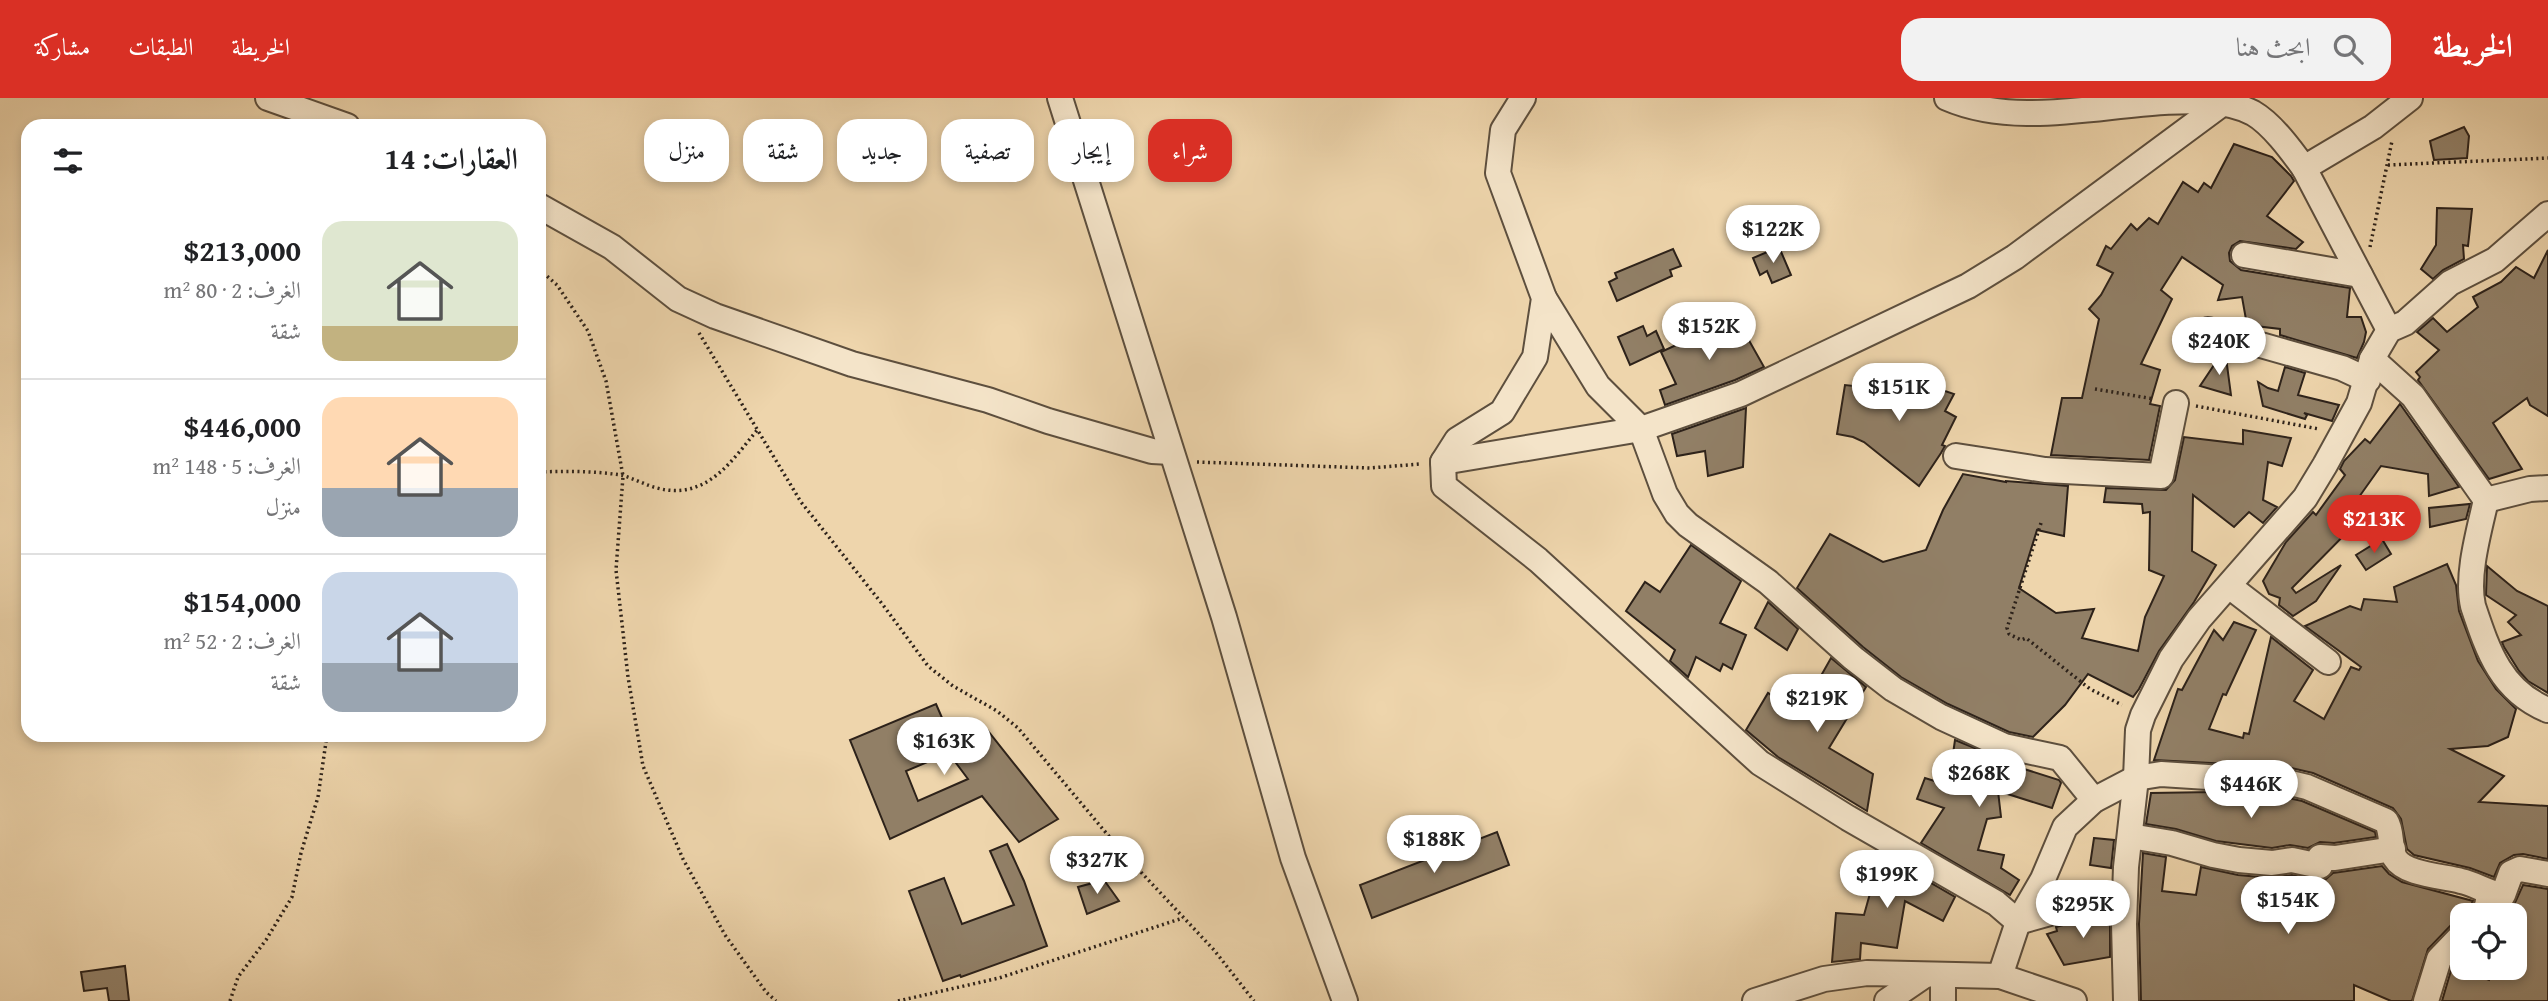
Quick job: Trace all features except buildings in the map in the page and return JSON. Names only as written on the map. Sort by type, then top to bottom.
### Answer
[{"type":"street","points":[[268,98],[327,119]]},
{"type":"street","points":[[1060,98],[1224,617],[1293,858],[1345,1001]]},
{"type":"street","points":[[1523,98],[1503,130],[1498,173],[1544,298],[1598,386],[1641,429],[1665,494],[1677,514],[1697,533],[1768,582],[1853,658],[1893,689],[2004,746],[2060,758],[2094,800]]},
{"type":"street","points":[[1947,98],[1967,107],[2050,113],[2189,101],[2251,106],[2287,144],[2364,264],[2389,330]]},
{"type":"street","points":[[1443,462],[1641,429],[1741,394],[1968,286],[2015,257],[2223,103]]},
{"type":"street","points":[[2304,168],[2337,150],[2404,103]]},
{"type":"street","points":[[546,210],[612,247],[678,299],[715,316],[852,364],[988,400],[1048,421],[1172,457]]},
{"type":"street","points":[[2126,1001],[2125,892],[2138,730],[2171,659],[2199,619],[2305,498],[2359,403],[2370,369],[2389,330],[2404,323],[2450,283],[2495,260],[2548,214]]},
{"type":"street","points":[[2244,255],[2364,264]]},
{"type":"street","points":[[1544,298],[1535,357],[1502,412],[1457,440],[1443,462],[1444,486],[1538,560],[1760,762],[1848,818],[1996,904],[2018,922]]},
{"type":"street","points":[[2208,330],[2342,369],[2370,369],[2413,396],[2486,500],[2475,550],[2471,598],[2499,672],[2514,690],[2533,704],[2548,710]]},
{"type":"street","points":[[1956,456],[2045,470],[2161,476],[2176,402]]},
{"type":"street","points":[[2486,500],[2530,489],[2548,488]]},
{"type":"street","points":[[2229,586],[2328,662]]},
{"type":"street","points":[[2000,976],[2018,922],[2043,879],[2065,827],[2094,800],[2136,778],[2161,775],[2286,782],[2308,787],[2386,821],[2393,855],[2399,863],[2437,877],[2464,881],[2484,903]]},
{"type":"street","points":[[2130,836],[2172,843],[2239,860],[2272,863],[2292,860],[2320,866],[2320,857],[2335,858],[2393,849]]},
{"type":"street","points":[[2487,903],[2502,895],[2511,873],[2520,869],[2548,874]]},
{"type":"street","points":[[2018,922],[2125,892]]},
{"type":"street","points":[[2426,1001],[2439,959],[2450,948]]},
{"type":"street","points":[[1755,1001],[1843,975],[1934,975],[2000,976],[2074,1001]]},
{"type":"street","points":[[1887,1001],[1934,975]]},
{"type":"street","points":[[1934,975],[1943,1001]]},
{"type":"path","points":[[2364,264],[2404,103]]},
{"type":"path","points":[[2388,165],[2548,158]]},
{"type":"path","points":[[546,276],[556,285],[589,331],[606,381],[623,475],[616,570],[628,677],[643,766],[683,859],[725,935],[766,992],[776,1001]]},
{"type":"path","points":[[698,330],[801,502],[928,666],[953,686],[997,711],[1018,728],[1123,853],[1254,1001]]},
{"type":"path","points":[[2095,389],[2342,434]]},
{"type":"path","points":[[546,472],[623,475],[659,489],[692,490],[718,477],[758,428]]},
{"type":"path","points":[[1172,457],[1370,468],[1443,462]]},
{"type":"path","points":[[2041,523],[2007,628],[2009,634],[2021,640],[2026,638],[2090,688],[2143,715]]},
{"type":"path","points":[[230,1001],[238,977],[266,940],[292,897],[301,853],[318,797],[326,742]]},
{"type":"path","points":[[898,1001],[999,978],[1183,918]]}]
